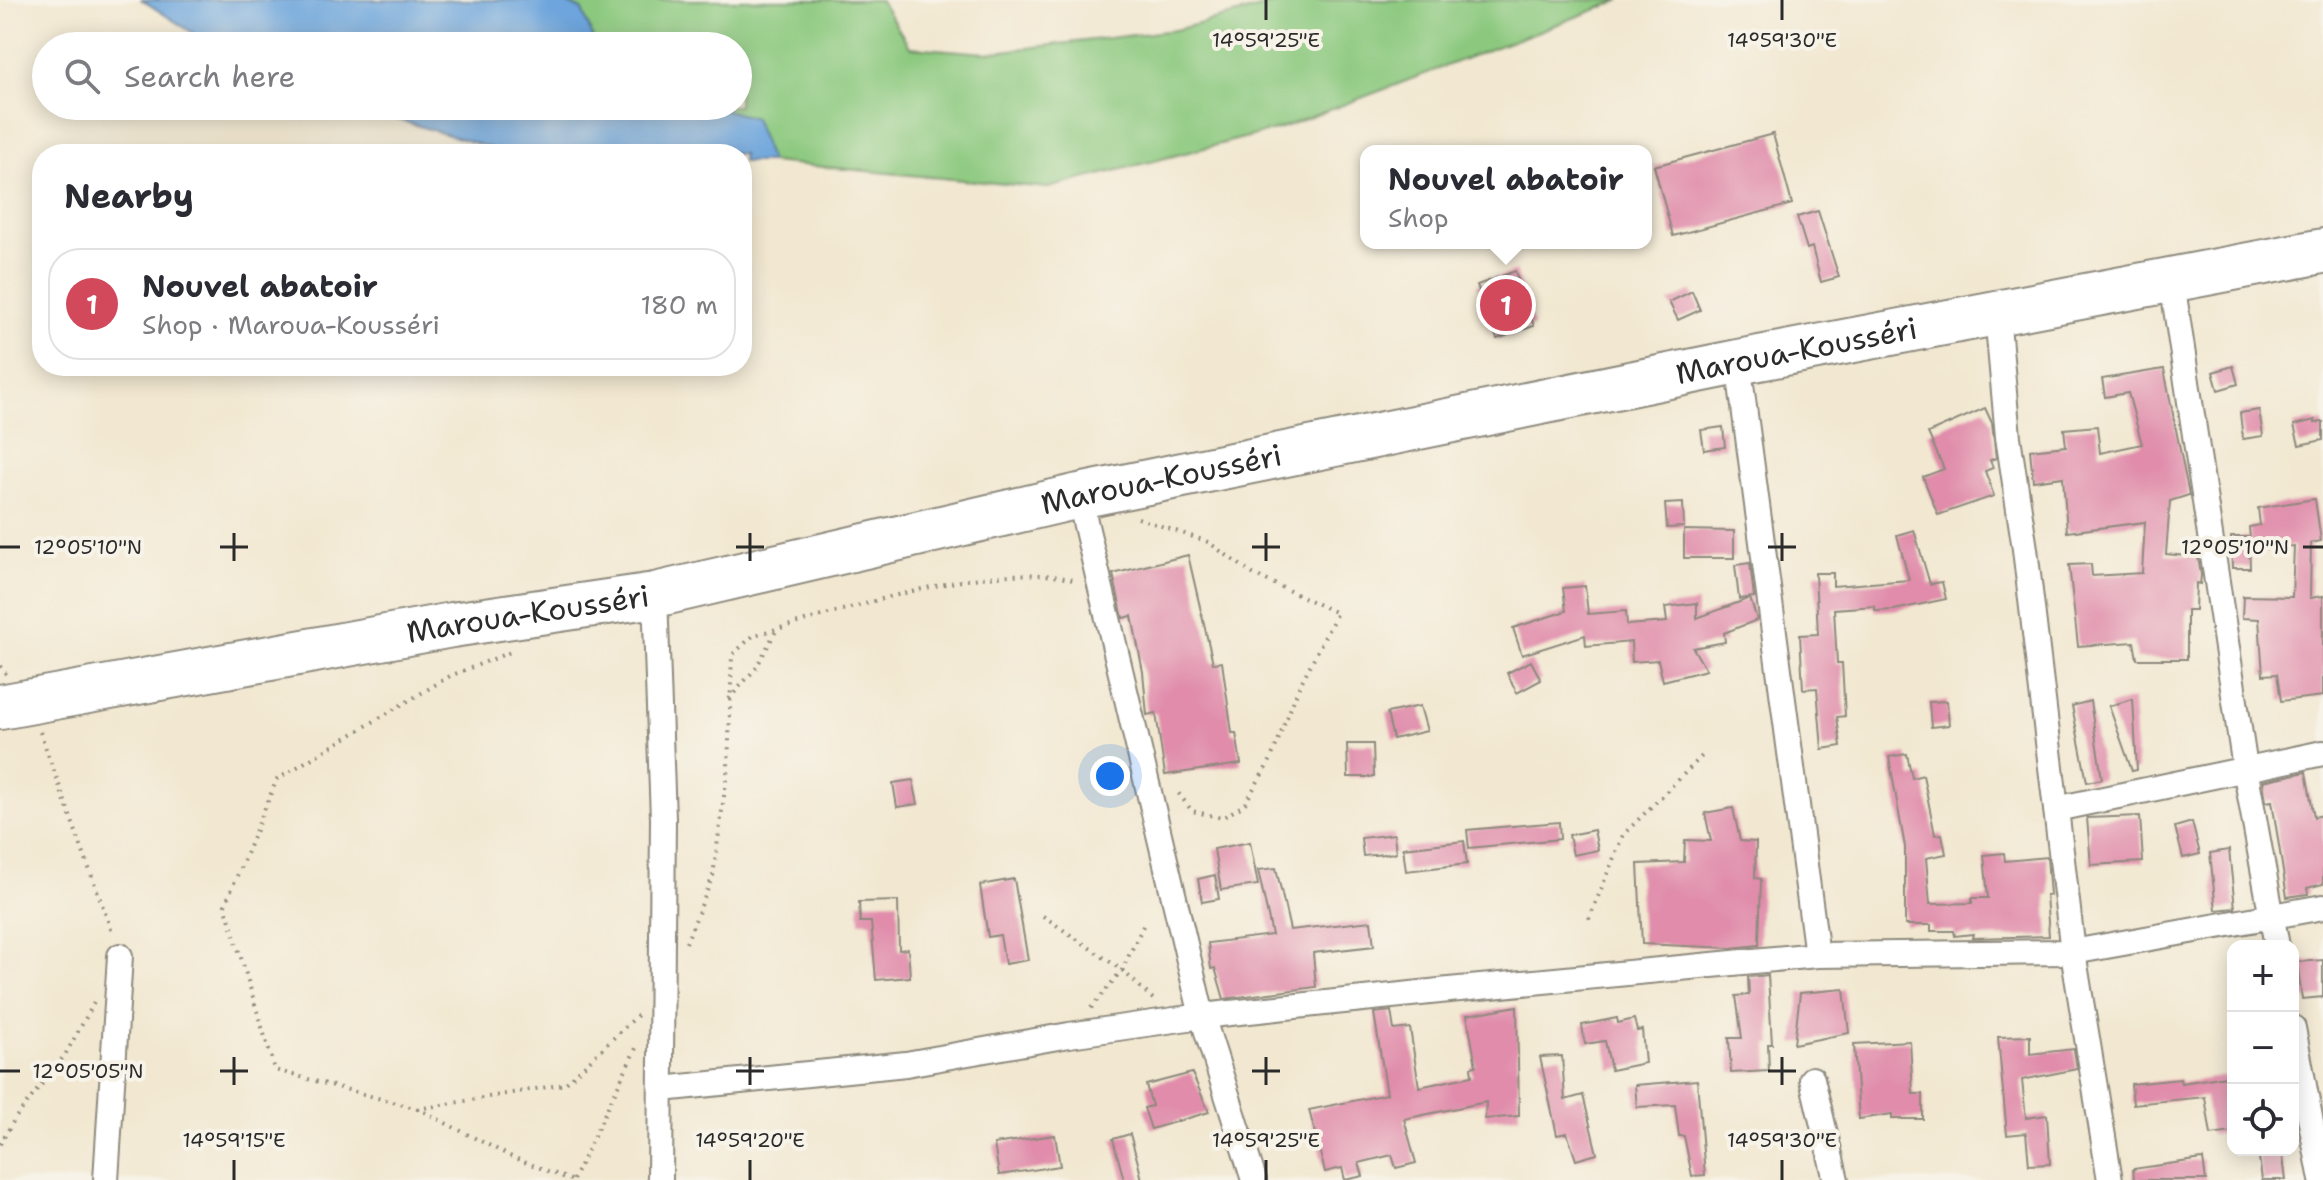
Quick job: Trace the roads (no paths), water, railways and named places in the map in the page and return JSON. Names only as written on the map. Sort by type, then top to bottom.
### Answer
[{"type":"highway","name":"Maroua-Kousséri","points":[[14,704],[452,625],[655,595],[1079,496],[1738,362],[2323,251]]},
{"type":"street","points":[[2172,282],[2245,768],[2276,940]]},
{"type":"street","points":[[1997,314],[2008,437],[2073,952],[2110,1180]]},
{"type":"street","points":[[1738,362],[1817,955]]},
{"type":"street","points":[[1079,496],[1202,1016],[1254,1180]]},
{"type":"street","points":[[655,595],[663,819],[660,1180]]},
{"type":"street","points":[[2056,809],[2323,753]]},
{"type":"street","points":[[662,1089],[906,1064],[1069,1035],[1202,1016],[1817,955],[2073,952],[2323,907]]},
{"type":"street","points":[[106,1180],[120,956]]},
{"type":"street","points":[[2299,1059],[2322,1180]]},
{"type":"street","points":[[1812,1079],[1836,1180]]},
{"type":"water","points":[[142,0],[559,0],[582,10],[591,32],[191,32]]},
{"type":"water","points":[[752,117],[771,162],[752,162],[752,144],[478,144],[399,120],[752,120]]},
{"type":"place","name":"Nouvel abatoir","points":[[1506,305]]}]
